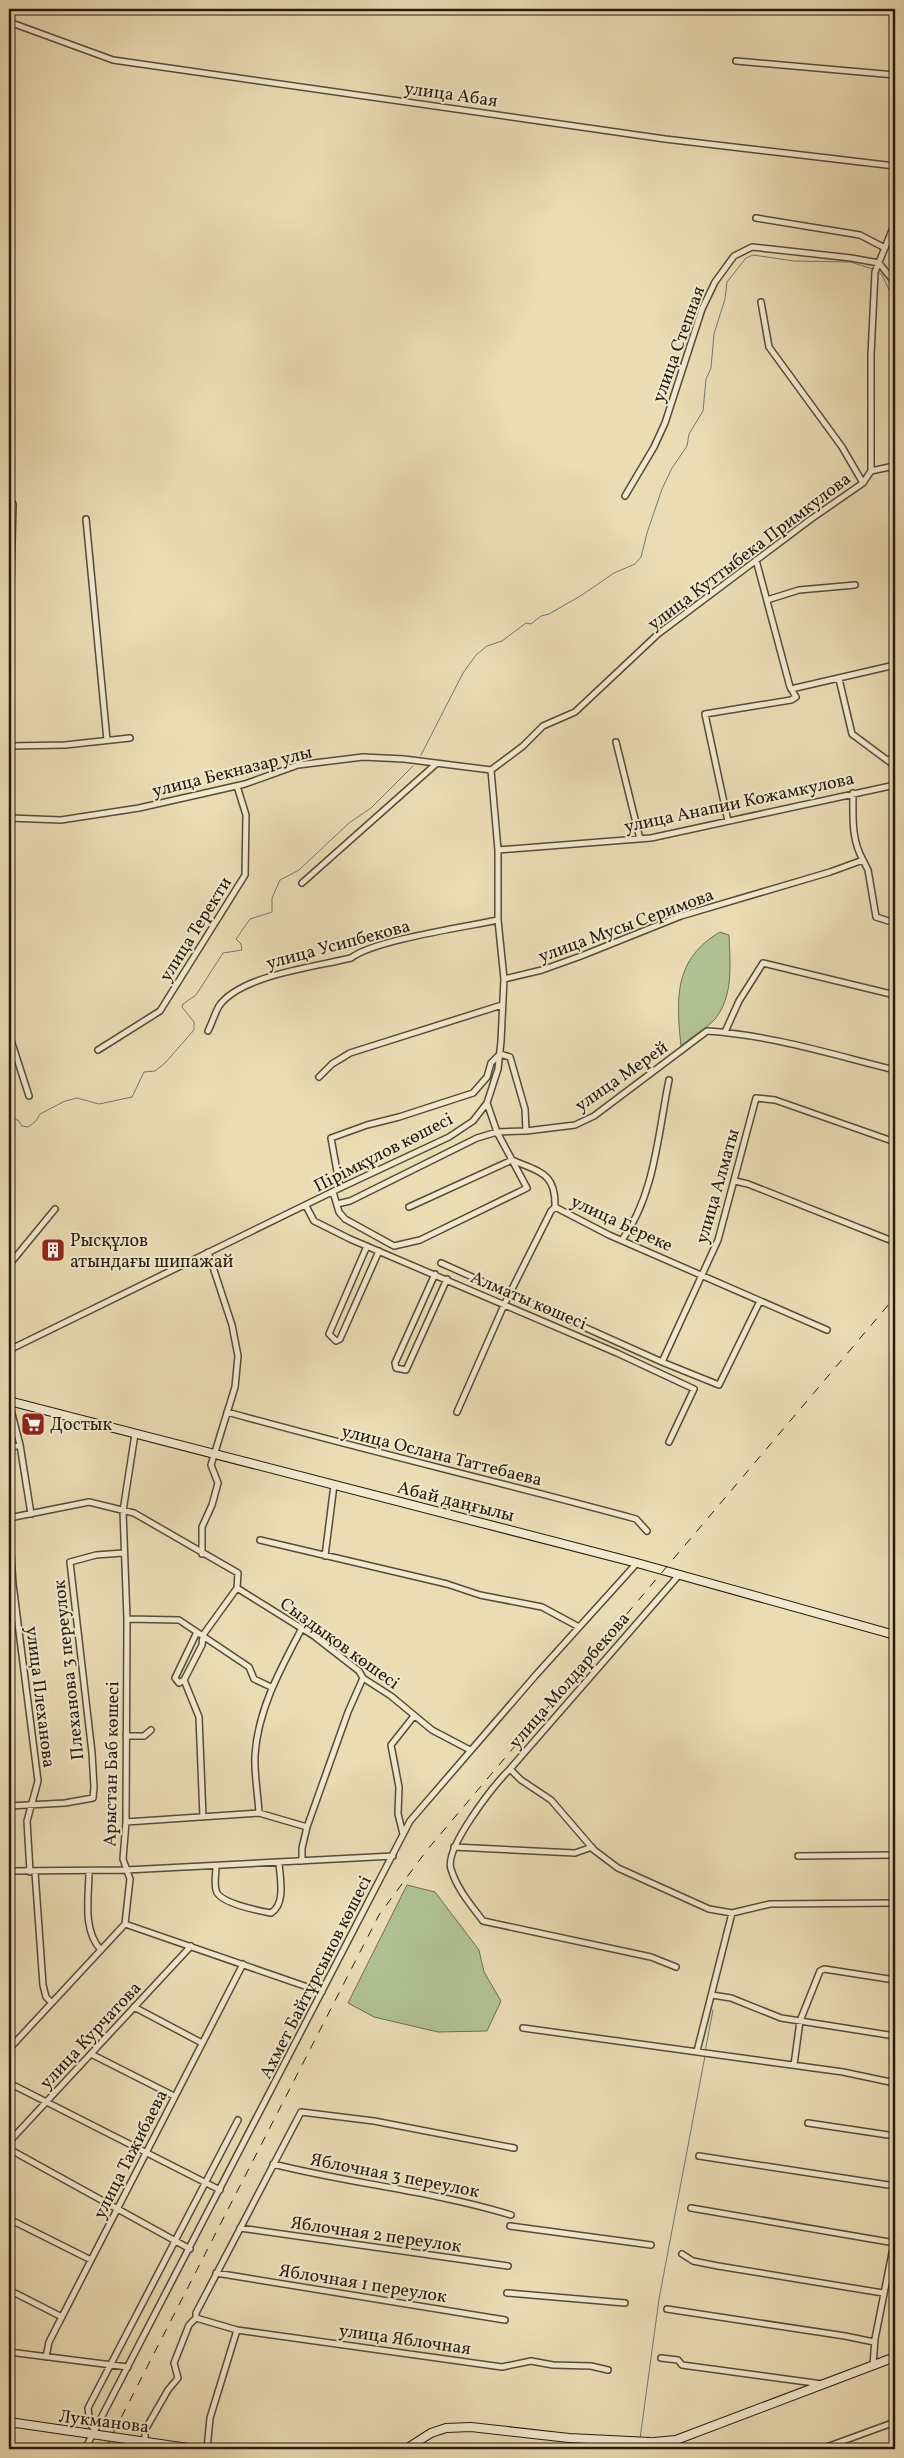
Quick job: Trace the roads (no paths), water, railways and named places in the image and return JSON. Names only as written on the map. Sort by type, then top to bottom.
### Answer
[{"type":"street","name":"улица Абая","points":[[9,22],[113,60],[665,139],[895,166]]},
{"type":"street","points":[[736,61],[895,75]]},
{"type":"street","points":[[756,218],[860,235],[885,248]]},
{"type":"street","name":"улица Куттыбека Примкулова","points":[[491,770],[523,746],[543,726],[575,712],[658,634],[863,483],[871,471],[871,355],[875,272],[895,223]]},
{"type":"street","name":"улица Степная","points":[[625,496],[654,447],[665,423],[702,309],[715,282],[734,256],[752,246],[879,263]]},
{"type":"street","points":[[879,263],[895,283]]},
{"type":"street","points":[[761,302],[770,347],[842,447],[863,483]]},
{"type":"street","points":[[871,471],[895,467]]},
{"type":"street","points":[[9,661],[14,504]]},
{"type":"street","points":[[86,519],[107,740]]},
{"type":"street","points":[[728,821],[705,714],[795,699],[756,560]]},
{"type":"street","points":[[767,600],[799,590],[855,585]]},
{"type":"street","points":[[791,689],[895,665]]},
{"type":"street","points":[[839,679],[852,734],[895,766]]},
{"type":"street","points":[[9,746],[64,745],[130,738]]},
{"type":"street","points":[[616,742],[640,839]]},
{"type":"street","name":"улица Бекназар улы","points":[[9,818],[70,819],[183,800],[238,786],[298,765],[354,758],[404,759],[491,770]]},
{"type":"street","points":[[887,760],[895,758]]},
{"type":"street","points":[[302,883],[436,764]]},
{"type":"street","name":"Пірімқұлов көшесі","points":[[9,1350],[340,1188],[449,1137],[473,1121],[487,1103],[498,1069],[504,979],[498,920],[498,850],[491,770]]},
{"type":"street","name":"улица Анапии Кожамкулова","points":[[498,850],[640,839],[853,792],[895,785]]},
{"type":"street","name":"улица Теректи","points":[[98,1050],[160,1011],[245,875],[246,815],[238,786]]},
{"type":"street","points":[[853,792],[852,823],[855,844],[868,870],[876,917],[895,923]]},
{"type":"street","name":"улица Мусы Серимова","points":[[504,979],[542,970],[682,916],[863,860]]},
{"type":"street","name":"улица Усипбекова","points":[[208,1031],[219,1006],[238,989],[256,980],[351,958],[358,952],[391,943],[498,920]]},
{"type":"street","points":[[725,1032],[738,1002],[763,963],[895,995]]},
{"type":"street","points":[[319,1077],[332,1064],[350,1053],[502,1005]]},
{"type":"street","name":"улица Мерей","points":[[337,1204],[350,1201],[477,1138],[497,1132],[526,1131],[575,1125],[617,1099],[707,1031],[725,1032],[775,1041],[895,1070]]},
{"type":"street","points":[[9,1034],[29,1096]]},
{"type":"street","points":[[340,1188],[331,1138],[367,1125],[400,1117],[473,1093],[486,1077],[491,1063],[500,1054],[510,1057],[525,1110],[526,1131]]},
{"type":"street","points":[[622,1240],[632,1226],[640,1208],[652,1170],[669,1080]]},
{"type":"street","name":"улица Алматы","points":[[662,1362],[718,1240],[756,1098],[775,1100],[895,1142]]},
{"type":"street","points":[[333,1192],[339,1212],[344,1219],[394,1246],[420,1240],[527,1188],[497,1132],[487,1103]]},
{"type":"street","points":[[409,1207],[512,1160],[548,1177],[556,1190],[555,1207],[548,1217],[509,1294],[457,1412]]},
{"type":"street","points":[[735,1181],[748,1184],[895,1242]]},
{"type":"street","name":"Алматы көшесі","points":[[306,1206],[314,1222],[694,1388],[669,1442]]},
{"type":"street","name":"улица Береке","points":[[555,1207],[622,1240],[827,1330]]},
{"type":"street","points":[[9,1265],[55,1209]]},
{"type":"street","points":[[367,1246],[328,1334],[336,1341],[340,1339],[379,1252]]},
{"type":"street","points":[[202,1554],[202,1526],[212,1505],[218,1483],[211,1465],[235,1387],[238,1356],[232,1325],[208,1252]]},
{"type":"street","points":[[441,1263],[662,1362],[719,1385],[760,1301]]},
{"type":"street","points":[[435,1274],[395,1363],[396,1368],[406,1370],[447,1279]]},
{"type":"street","points":[[9,1402],[20,1445],[31,1514]]},
{"type":"street","name":"Абай даңғылы","points":[[9,1402],[637,1563],[895,1635]]},
{"type":"street","name":"улица Ослана Таттебаева","points":[[227,1412],[351,1446],[518,1487],[636,1519],[647,1531]]},
{"type":"street","name":"Арыстан Баб көшесі","points":[[126,1924],[130,1879],[123,1860],[126,1822],[127,1619],[123,1553],[123,1511],[135,1434]]},
{"type":"street","points":[[9,1448],[20,1445]]},
{"type":"street","points":[[325,1556],[334,1485]]},
{"type":"street","points":[[9,1518],[89,1502],[134,1513],[172,1533],[202,1554],[238,1573],[237,1588],[203,1635],[202,1644],[184,1680],[179,1683],[175,1678],[197,1632]]},
{"type":"street","name":"улица Плеханова","points":[[9,1524],[11,1584],[38,1781],[27,1821],[43,1985],[46,1997],[51,2002]]},
{"type":"street","points":[[260,1540],[447,1584],[480,1595],[542,1607],[578,1627]]},
{"type":"street","name":"Плеханова 3 переулок","points":[[32,1804],[93,1798],[92,1754],[70,1562],[96,1555],[123,1553]]},
{"type":"street","name":"Ахмет Байтұрсынов көшесі","points":[[85,2449],[410,1821],[578,1627],[637,1563]]},
{"type":"street","name":"улица Молдарбекова","points":[[679,1575],[510,1769],[521,1780],[551,1800],[592,1847],[618,1868],[708,1909],[732,1913],[770,1904],[895,1903]]},
{"type":"street","name":"Сыздықов көшесі","points":[[237,1588],[302,1628],[359,1671],[363,1678],[432,1730],[470,1750]]},
{"type":"street","points":[[127,1619],[178,1620],[249,1667],[254,1679],[272,1687]]},
{"type":"street","points":[[259,1813],[255,1758],[256,1742],[272,1687],[302,1628]]},
{"type":"street","points":[[302,1861],[302,1848],[307,1827],[348,1712],[363,1678]]},
{"type":"street","points":[[184,1680],[199,1717],[203,1817]]},
{"type":"street","points":[[403,1834],[398,1814],[399,1788],[391,1748],[414,1716]]},
{"type":"street","points":[[126,1736],[144,1736],[151,1730]]},
{"type":"street","points":[[510,1769],[496,1784],[454,1846],[450,1860],[451,1869],[465,1899],[483,1921],[651,1957],[676,1967]]},
{"type":"street","points":[[9,1806],[32,1804]]},
{"type":"street","points":[[126,1822],[259,1813],[307,1827]]},
{"type":"street","points":[[454,1846],[575,1853],[592,1847]]},
{"type":"street","points":[[798,1856],[895,1855]]},
{"type":"street","points":[[9,1871],[126,1870],[393,1856]]},
{"type":"street","points":[[216,1866],[216,1890],[218,1895],[244,1907],[271,1913],[277,1910],[281,1899],[279,1862]]},
{"type":"street","points":[[89,1871],[89,1927],[93,1942],[101,1950]]},
{"type":"street","points":[[697,2051],[732,1913]]},
{"type":"street","points":[[9,2049],[126,1924],[322,1992]]},
{"type":"street","name":"улица Курчатова","points":[[9,2142],[191,1946]]},
{"type":"street","name":"улица Тажибаева","points":[[46,2357],[49,2342],[243,1964]]},
{"type":"street","points":[[794,2065],[800,2021],[820,1971],[824,1969],[895,1980]]},
{"type":"street","points":[[712,1995],[731,1998],[781,2018],[895,2036]]},
{"type":"street","points":[[134,2007],[202,2043]]},
{"type":"street","points":[[523,2028],[843,2072],[895,2083]]},
{"type":"street","points":[[91,2054],[174,2096]]},
{"type":"street","points":[[9,2083],[220,2190]]},
{"type":"street","points":[[141,2444],[145,2430],[168,2390],[178,2378],[174,2363],[189,2324],[197,2319],[196,2313],[299,2114],[304,2111],[374,2121],[514,2148]]},
{"type":"street","points":[[94,2433],[90,2424],[88,2408],[204,2182],[238,2120]]},
{"type":"street","points":[[808,2123],[895,2136]]},
{"type":"street","points":[[9,2149],[190,2249]]},
{"type":"street","points":[[699,2156],[895,2186]]},
{"type":"street","name":"Яблочная 3 переулок","points":[[273,2164],[421,2194],[468,2201],[511,2214]]},
{"type":"street","points":[[691,2208],[895,2241],[874,2342],[873,2365]]},
{"type":"street","points":[[9,2219],[91,2260]]},
{"type":"street","points":[[510,2226],[651,2246]]},
{"type":"street","name":"Яблочная 2 переулок","points":[[240,2228],[508,2266]]},
{"type":"street","points":[[682,2254],[693,2261],[718,2266],[883,2293]]},
{"type":"street","name":"Яблочная 1 переулок","points":[[216,2273],[505,2320]]},
{"type":"street","points":[[9,2290],[62,2317]]},
{"type":"street","points":[[507,2293],[625,2303]]},
{"type":"street","points":[[667,2309],[874,2342]]},
{"type":"street","name":"улица Яблочная","points":[[197,2319],[237,2330],[502,2367],[531,2361],[553,2365],[591,2366],[608,2370]]},
{"type":"street","points":[[208,2449],[210,2418],[237,2330]]},
{"type":"street","points":[[9,2352],[128,2368]]},
{"type":"street","points":[[406,2449],[431,2433],[446,2428],[471,2427],[653,2444],[676,2440],[895,2357]]},
{"type":"street","points":[[661,2358],[678,2360],[682,2365],[823,2384]]},
{"type":"street","name":"Лукманова","points":[[9,2422],[94,2433],[141,2444],[195,2449]]},
{"type":"street","points":[[820,2449],[895,2422]]},
{"type":"waterway","points":[[421,755],[463,673],[476,655],[487,646],[502,641],[526,623],[531,624],[541,616],[549,614],[582,595],[614,573],[635,564],[641,557],[662,489],[672,468],[687,446],[689,434],[703,411],[706,379],[711,368],[714,334],[725,299],[727,282],[746,258],[753,255],[794,261],[850,262],[873,269]]},
{"type":"waterway","points":[[876,271],[882,275],[895,302]]},
{"type":"waterway","points":[[9,1119],[18,1120],[22,1126],[28,1127],[36,1121],[40,1114],[65,1101],[77,1098],[99,1104],[132,1097],[144,1072],[155,1071],[165,1063],[194,1030],[194,1022],[182,1007],[183,1004],[196,995],[223,953],[242,950],[241,944],[236,939],[250,919],[272,912],[272,898],[280,880],[299,870],[349,823],[371,808],[413,766]]},
{"type":"waterway","points":[[705,2052],[713,2010]]},
{"type":"waterway","points":[[640,2439],[659,2299],[705,2056]]},
{"type":"railway","points":[[105,2449],[379,1915],[427,1850],[895,1297]]},
{"type":"place","name":"Рысқұлов атындағы шипажай","points":[[53,1250]]},
{"type":"place","name":"Достык","points":[[33,1424]]}]
